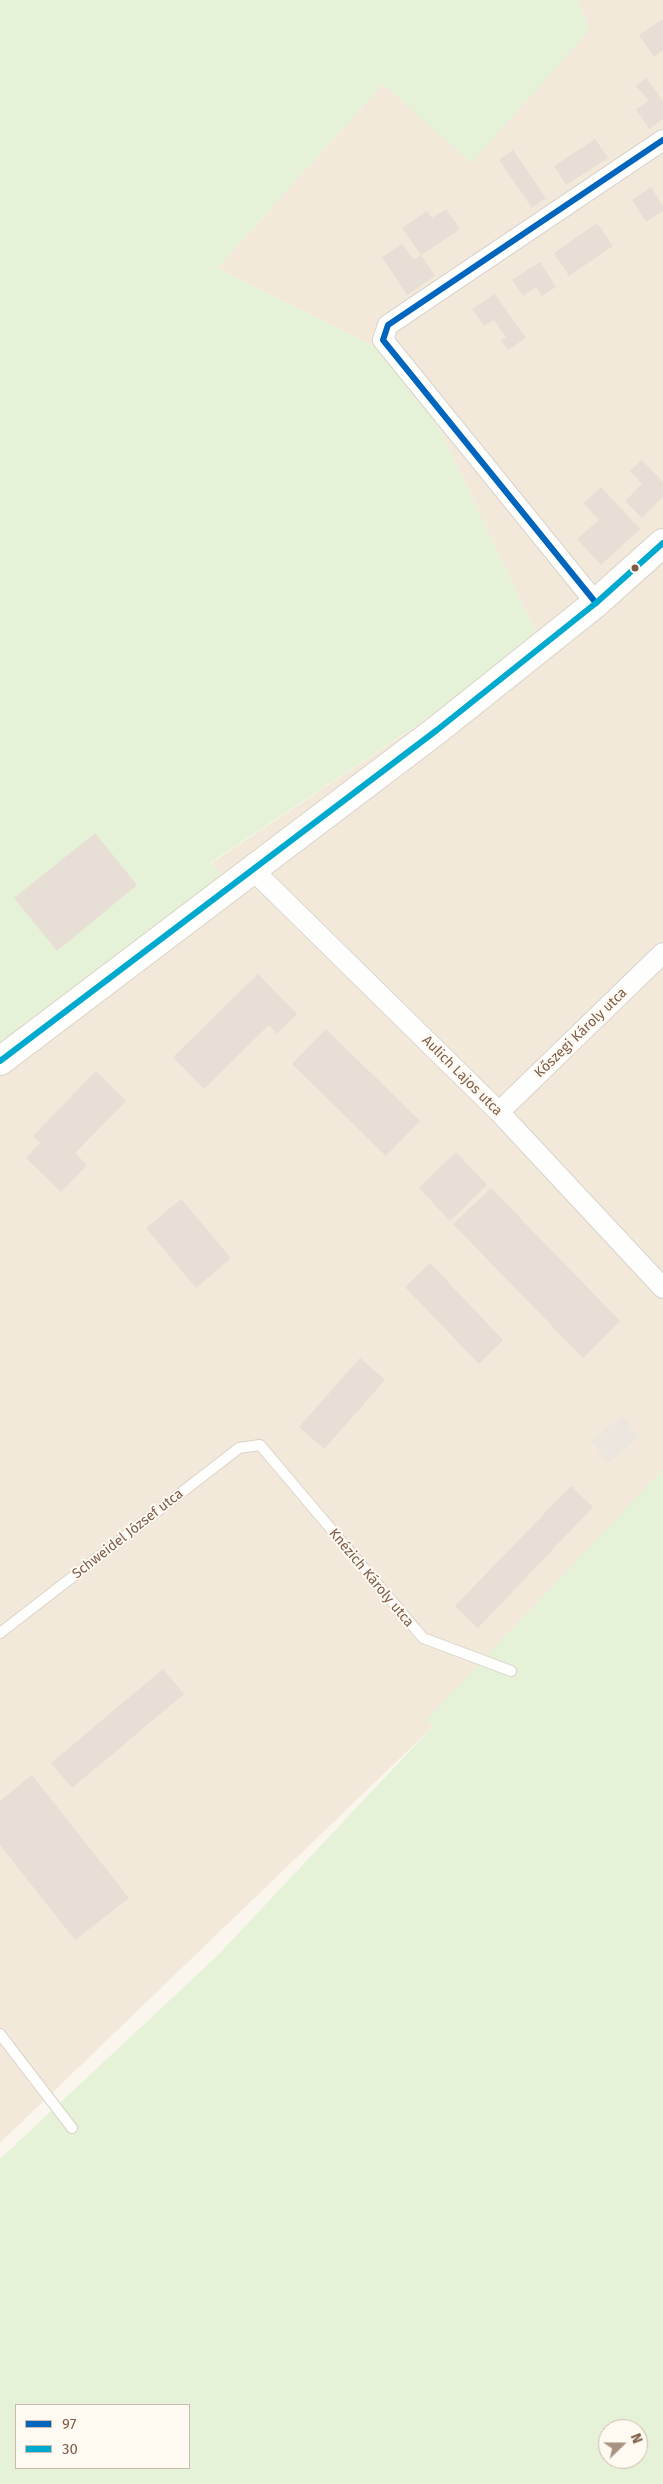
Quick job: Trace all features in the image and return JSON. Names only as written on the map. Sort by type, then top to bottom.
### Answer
[{"type":"main road","points":[[0,1061],[437,730],[596,603],[663,543]]},
{"type":"street","points":[[596,603],[383,340],[388,325],[663,140]]},
{"type":"street","name":"Aulich Lajos utca","points":[[253,870],[499,1112],[663,1288]]},
{"type":"street","name":"Kőszegi Károly utca","points":[[499,1112],[663,953]]},
{"type":"lane","name":"Schweidel József utca","points":[[0,1633],[239,1448],[260,1445]]},
{"type":"lane","name":"Knézich Károly utca","points":[[260,1445],[423,1638],[511,1671]]},
{"type":"lane","points":[[0,2034],[72,2128]]},
{"type":"shaded area","points":[[578,0],[663,0],[663,1474],[427,1719],[433,1726],[0,2143],[0,1049],[223,877],[210,864],[541,643],[408,363],[217,268],[383,84],[589,32]]},
{"type":"shaded area","points":[[622,1416],[639,1438],[608,1463],[591,1441]]},
{"type":"green space","points":[[0,0],[578,0],[589,31],[471,163],[383,84],[217,268],[408,363],[541,643],[210,863],[224,877],[0,1048]]},
{"type":"green space","points":[[663,1469],[663,2484],[0,2484],[0,2159],[218,1955],[433,1726],[427,1719]]},
{"type":"building","points":[[663,19],[663,50],[654,57],[639,35]]},
{"type":"building","points":[[646,78],[663,101],[663,119],[649,129],[636,109],[649,101],[636,86]]},
{"type":"building","points":[[595,139],[608,158],[566,185],[554,166]]},
{"type":"building","points":[[513,150],[546,198],[532,208],[499,160]]},
{"type":"building","points":[[651,187],[663,206],[663,211],[646,222],[632,200]]},
{"type":"building","points":[[446,209],[460,229],[421,255],[402,228],[427,211],[432,218]]},
{"type":"building","points":[[597,223],[613,246],[569,276],[554,253]]},
{"type":"building","points":[[402,244],[414,260],[421,255],[435,276],[407,295],[382,257]]},
{"type":"building","points":[[540,262],[556,287],[542,296],[536,287],[523,296],[512,280]]},
{"type":"building","points":[[495,294],[526,338],[508,350],[501,340],[506,337],[494,320],[484,326],[472,309]]},
{"type":"building","points":[[642,460],[663,482],[663,497],[642,518],[625,501],[642,484],[630,471]]},
{"type":"building","points":[[601,487],[640,529],[601,565],[577,539],[599,520],[584,503]]},
{"type":"building","points":[[95,833],[137,885],[57,951],[14,898]]},
{"type":"building","points":[[258,974],[297,1014],[277,1034],[269,1025],[204,1089],[173,1057]]},
{"type":"building","points":[[326,1029],[420,1121],[386,1156],[292,1064]]},
{"type":"building","points":[[96,1071],[126,1101],[75,1153],[87,1165],[61,1192],[26,1158],[40,1143],[33,1136]]},
{"type":"building","points":[[456,1152],[487,1185],[450,1221],[419,1188]]},
{"type":"building","points":[[491,1188],[620,1321],[583,1358],[453,1224]]},
{"type":"building","points":[[181,1199],[231,1258],[196,1288],[146,1228]]},
{"type":"building","points":[[430,1263],[503,1340],[479,1364],[405,1287]]},
{"type":"building","points":[[360,1358],[385,1380],[324,1449],[299,1427]]},
{"type":"building","points":[[571,1486],[593,1507],[478,1628],[455,1606]]},
{"type":"building","points":[[163,1669],[184,1694],[72,1788],[51,1763]]},
{"type":"building","points":[[32,1775],[129,1898],[75,1940],[0,1845],[0,1801]]},
{"type":"transit line","name":"97","points":[[596,603],[383,340],[388,325],[663,140]]},
{"type":"transit line","name":"30","points":[[0,1061],[437,730],[596,603],[663,543]]}]
